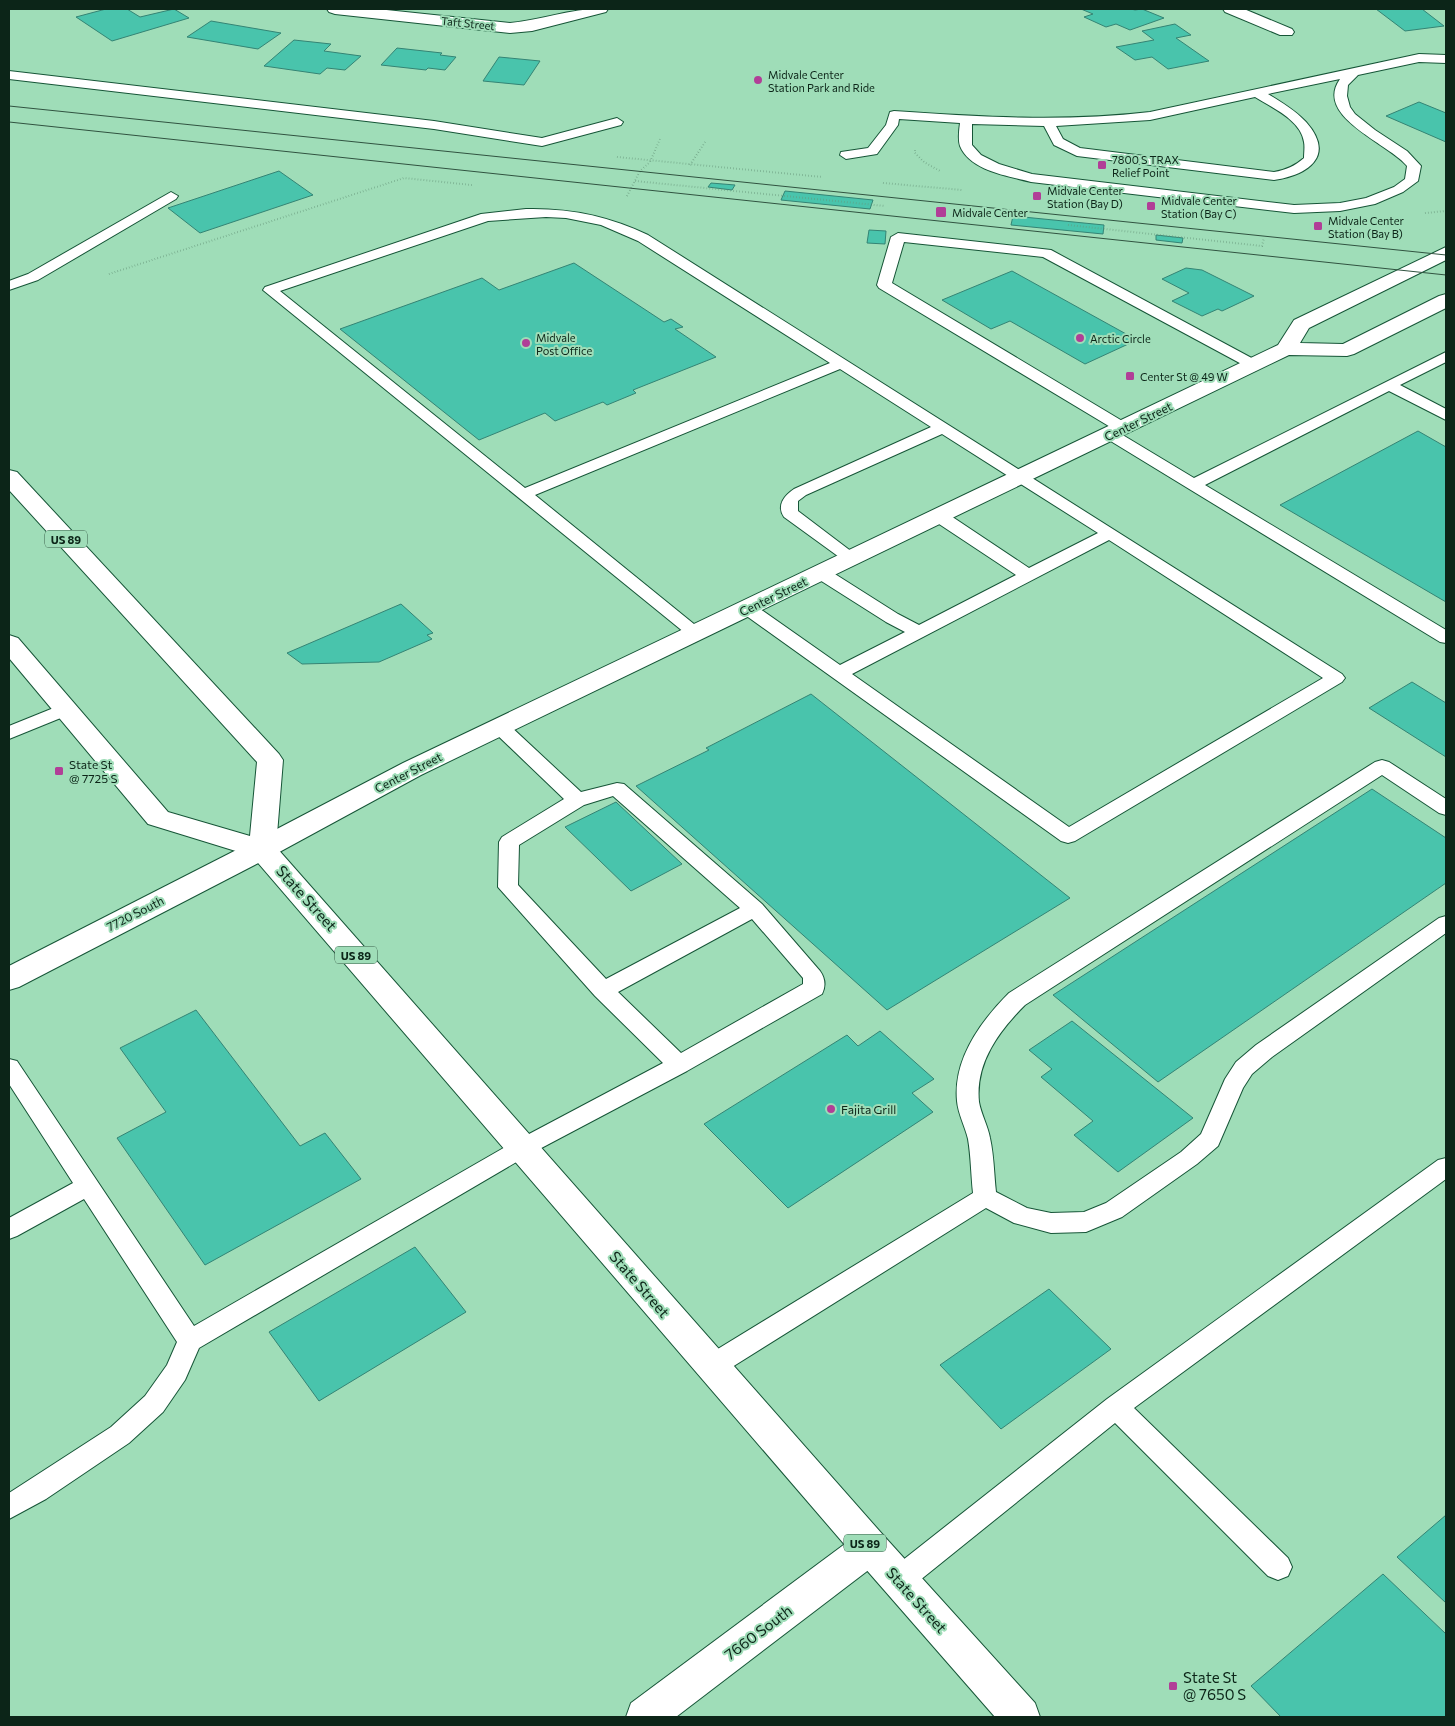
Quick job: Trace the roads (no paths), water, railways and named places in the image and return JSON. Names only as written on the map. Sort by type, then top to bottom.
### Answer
[{"type":"main road","name":"Taft Street","points":[[335,9],[510,28],[532,26],[600,9]]},
{"type":"main road","points":[[1231,9],[1286,32]]},
{"type":"main road","points":[[1286,349],[1301,324],[1446,253]]},
{"type":"main road","name":"Center Street","points":[[262,849],[400,775],[1286,349],[1347,350],[1446,300]]},
{"type":"main road","name":"US 89","points":[[9,477],[270,760],[262,849]]},
{"type":"main road","points":[[9,642],[158,818],[262,849]]},
{"type":"main road","name":"7720 South","points":[[9,979],[262,849]]},
{"type":"main road","name":"State Street","points":[[262,849],[320,912],[522,1148],[1020,1717]]},
{"type":"main road","name":"7660 South","points":[[646,1717],[870,1547]]},
{"type":"lane","points":[[846,155],[872,151],[892,125],[894,115],[966,121],[1109,122],[1150,116],[1419,58],[1446,59]]},
{"type":"lane","points":[[966,121],[966,146],[977,159],[1000,170],[1031,178],[1294,209],[1329,209],[1372,200],[1398,192],[1411,181],[1414,166],[1403,153],[1362,127],[1346,110],[1340,98],[1342,83],[1355,71]]},
{"type":"lane","points":[[9,75],[424,124],[542,142],[617,122]]},
{"type":"lane","points":[[1050,123],[1054,139],[1064,147],[1077,152],[1258,176],[1288,174],[1302,167],[1310,159],[1310,140],[1301,126],[1288,113],[1257,93]]},
{"type":"lane","points":[[9,286],[33,277],[171,196]]},
{"type":"lane","points":[[696,633],[270,290],[486,217],[509,213],[578,214],[614,224],[636,234],[1022,477],[1336,678],[1068,836],[747,608]]},
{"type":"lane","points":[[1254,365],[1046,253],[898,238],[884,286],[1116,431],[1193,485],[1446,638]]},
{"type":"lane","points":[[1193,485],[1446,356]]},
{"type":"lane","points":[[524,494],[840,364]]},
{"type":"lane","points":[[1388,385],[1446,415]]},
{"type":"lane","points":[[852,558],[790,513],[788,504],[790,500],[800,492],[942,428]]},
{"type":"lane","points":[[939,516],[1028,575]]},
{"type":"lane","points":[[839,673],[1110,533]]},
{"type":"lane","points":[[821,573],[892,618],[920,632]]},
{"type":"lane","points":[[9,733],[66,709]]},
{"type":"lane","points":[[500,727],[577,800]]},
{"type":"lane","points":[[985,1198],[979,1138],[968,1103],[968,1081],[979,1048],[991,1027],[1017,999],[1382,766],[1446,808]]},
{"type":"lane","points":[[9,1507],[37,1491],[120,1435],[154,1404],[176,1372],[190,1341],[522,1148],[678,1065],[814,988],[813,976],[755,909],[617,789],[577,800],[509,842],[508,888],[678,1065]]},
{"type":"lane","points":[[604,990],[755,909]]},
{"type":"lane","points":[[985,1198],[1022,1216],[1051,1223],[1086,1222],[1114,1210],[1189,1158],[1210,1140],[1233,1085],[1244,1068],[1264,1050],[1446,923]]},
{"type":"lane","points":[[9,1067],[190,1341]]},
{"type":"lane","points":[[899,1580],[1116,1407],[1446,1167]]},
{"type":"lane","points":[[9,1228],[87,1186]]},
{"type":"lane","points":[[712,1366],[985,1198]]},
{"type":"lane","points":[[1116,1407],[1278,1567]]},
{"type":"tram line","points":[[9,106],[1446,255]]},
{"type":"tram line","points":[[9,122],[1446,275]]},
{"type":"place","name":"Midvale Center Station Park and Ride","points":[[758,80]]},
{"type":"place","name":"7800 S TRAX Relief Point","points":[[1102,165]]},
{"type":"place","name":"Midvale Center Station (Bay D)","points":[[1037,196]]},
{"type":"place","name":"Midvale Center Station (Bay C)","points":[[1151,206]]},
{"type":"place","name":"Midvale Center","points":[[941,212]]},
{"type":"place","name":"Midvale Center Station (Bay B)","points":[[1318,226]]},
{"type":"place","name":"Arctic Circle","points":[[1080,338]]},
{"type":"place","name":"Midvale Post Office","points":[[526,343]]},
{"type":"place","name":"Center St @ 49 W","points":[[1130,376]]},
{"type":"place","name":"State St @ 7725 S","points":[[59,771]]},
{"type":"place","name":"Fajita Grill","points":[[831,1109]]},
{"type":"place","name":"State St @ 7650 S","points":[[1173,1686]]}]
